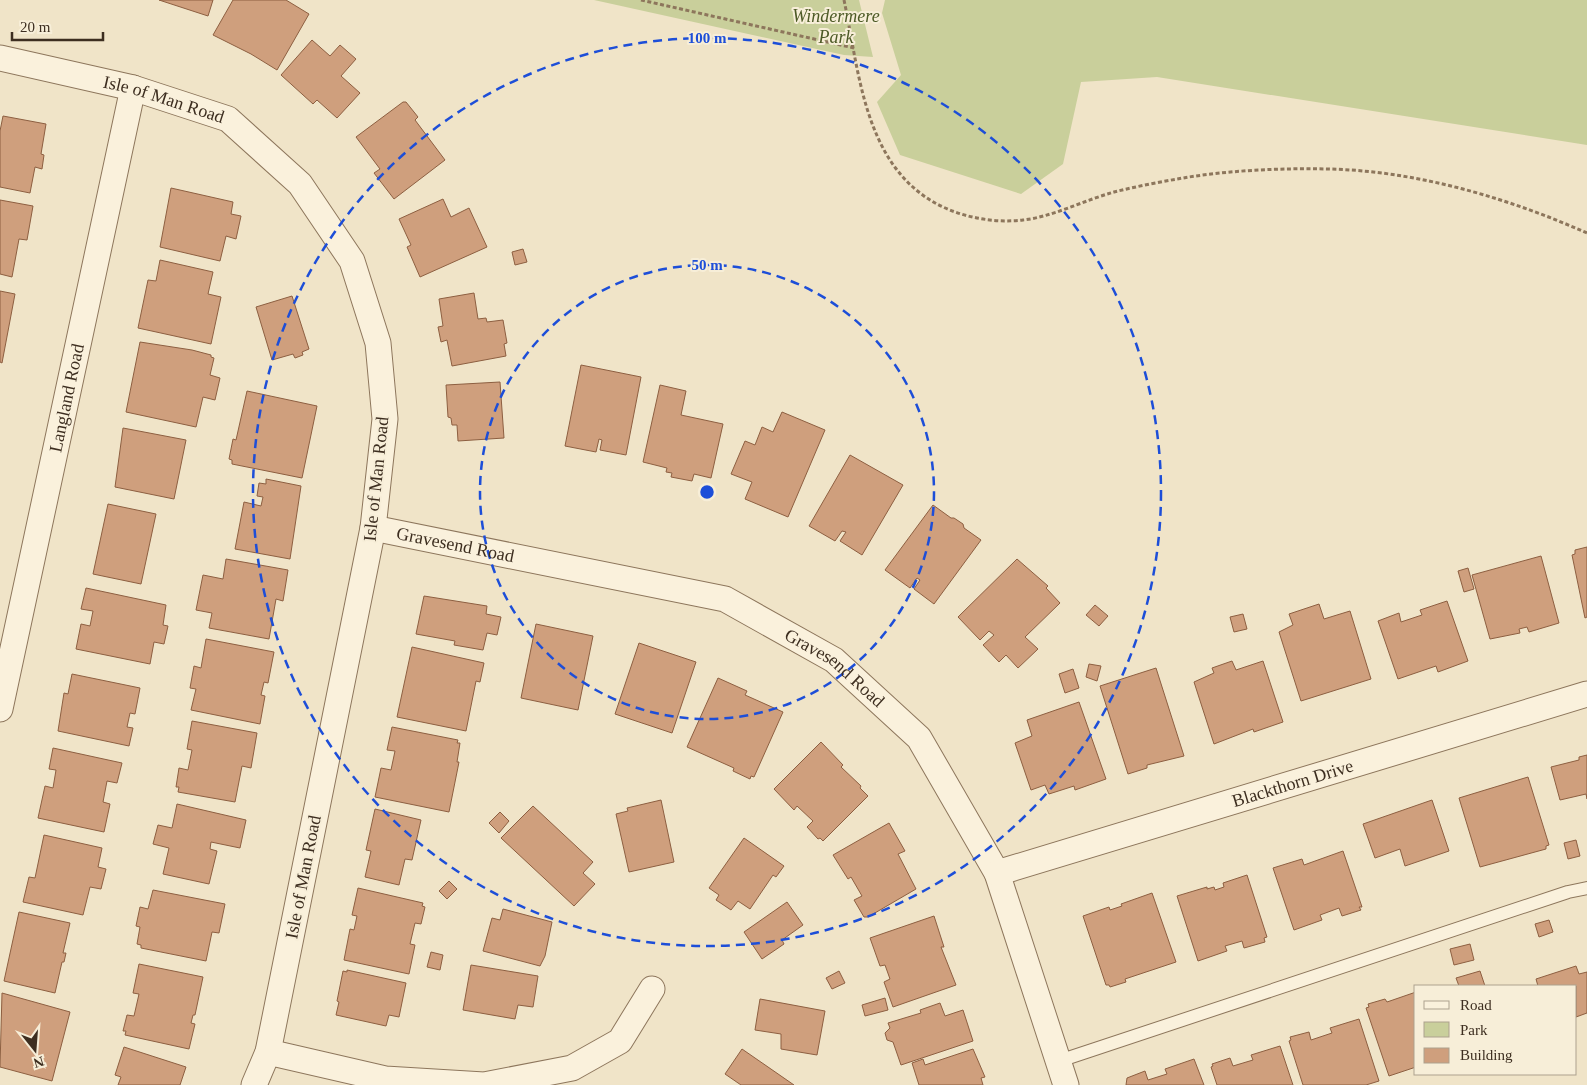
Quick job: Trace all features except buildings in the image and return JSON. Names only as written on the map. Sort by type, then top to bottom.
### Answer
[{"type":"street","name":"Isle of Man Road","points":[[0,58],[133,88],[228,119],[300,184],[352,260],[378,343],[386,419],[373,528],[268,1052],[254,1085]]},
{"type":"street","name":"Langland Road","points":[[0,709],[133,88]]},
{"type":"street","name":"Gravesend Road","points":[[373,528],[726,599],[834,660],[919,738],[997,873],[1066,1085]]},
{"type":"street","name":"Blackthorn Drive","points":[[997,873],[1587,694]]},
{"type":"street","points":[[268,1052],[385,1080],[484,1085],[572,1068],[580,1064],[620,1041],[652,989]]},
{"type":"lane","points":[[1058,1060],[1568,892],[1587,888]]},
{"type":"path","points":[[641,0],[854,48]]},
{"type":"path","points":[[844,0],[876,136],[894,168],[921,194],[953,212],[985,219],[1024,220],[1115,192],[1190,177],[1259,170],[1331,169],[1399,176],[1464,190],[1538,211],[1587,233]]},
{"type":"green space","name":"Windermere Park","points":[[594,0],[859,0],[873,57],[844,55]]},
{"type":"green space","points":[[885,0],[1587,0],[1587,145],[1157,77],[1081,82],[1063,164],[1021,194],[900,155],[877,102],[901,75],[882,13]]}]
